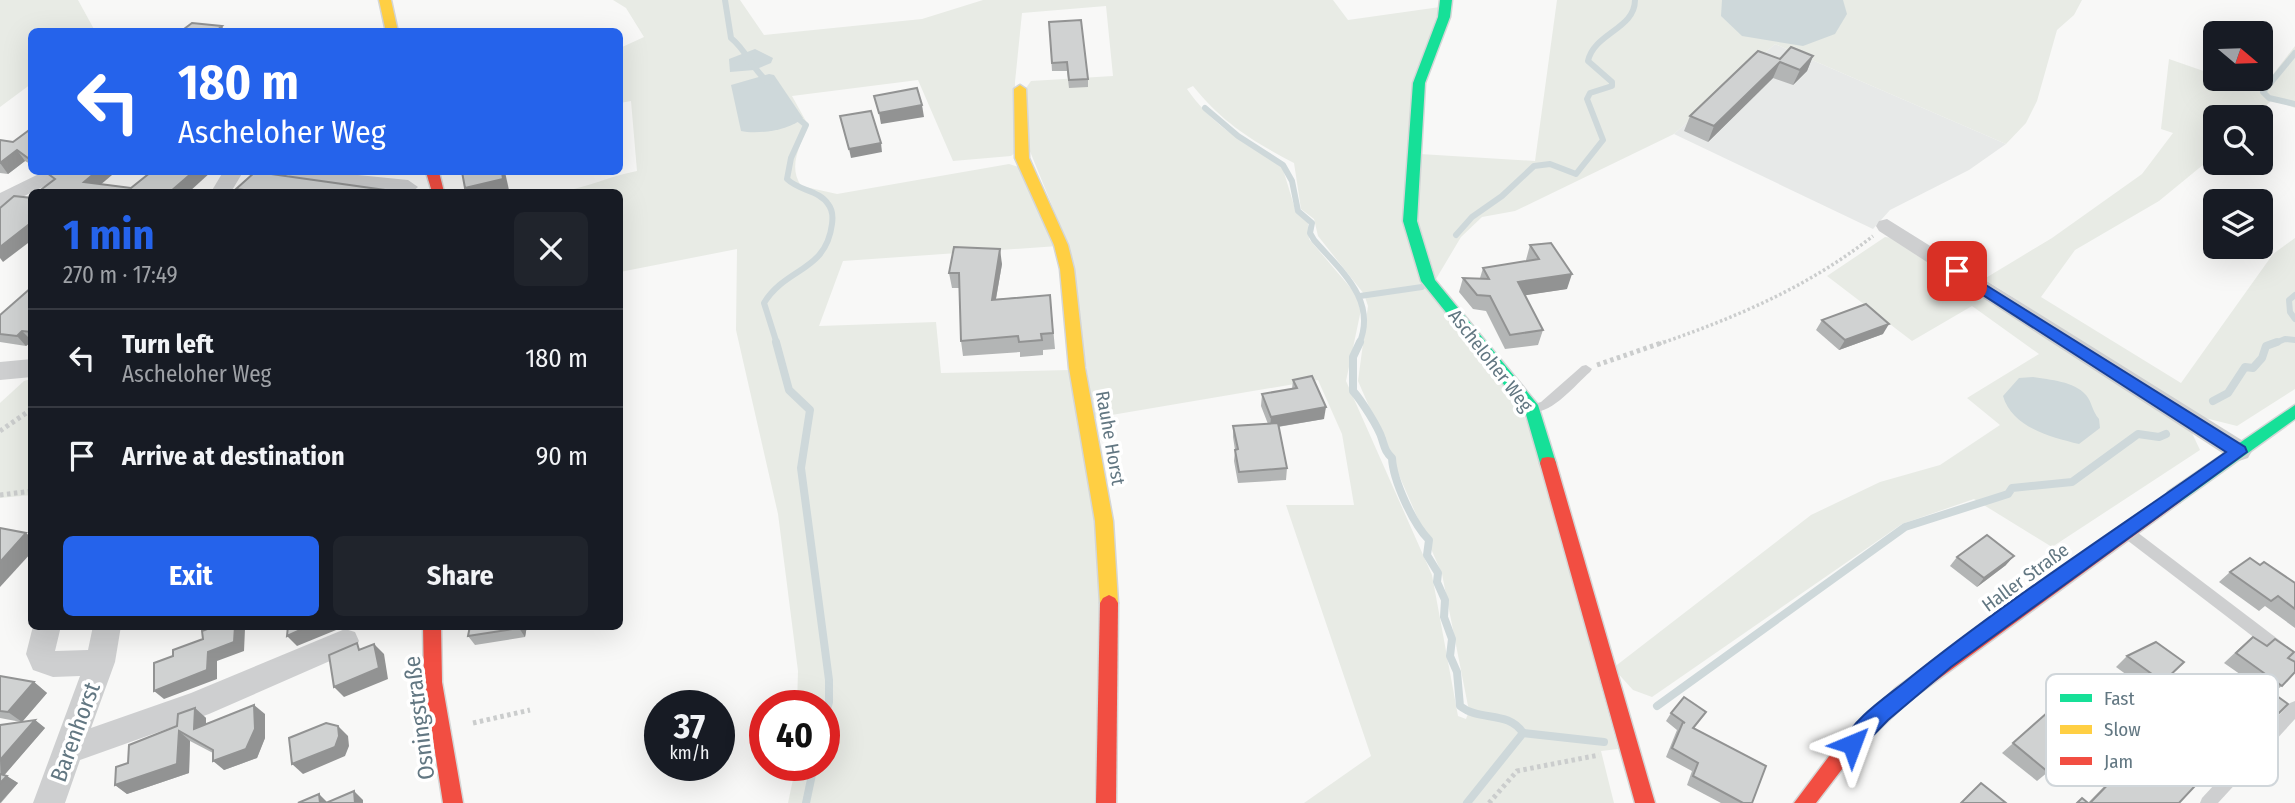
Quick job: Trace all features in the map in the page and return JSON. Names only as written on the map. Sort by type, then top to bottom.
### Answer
[{"type":"street","points":[[385,0],[391,28]]},
{"type":"street","name":"Ascheloher Weg","points":[[1446,0],[1444,17],[1419,83],[1410,222],[1428,281],[1532,409],[1644,803]]},
{"type":"street","name":"Rauhe Horst","points":[[1020,89],[1022,158],[1061,245],[1068,269],[1077,368],[1104,521],[1110,617],[1106,803]]},
{"type":"street","points":[[0,201],[52,175]]},
{"type":"street","points":[[311,175],[370,185],[408,187]]},
{"type":"street","points":[[1887,226],[2239,452]]},
{"type":"street","points":[[0,371],[28,368]]},
{"type":"street","name":"Haller Straße","points":[[1804,803],[1822,774],[1881,713],[1945,661],[2295,411]]},
{"type":"street","name":"Barenhorst","points":[[46,630],[40,654],[43,661],[53,664],[100,662]]},
{"type":"street","name":"Barenhorst","points":[[49,803],[71,749],[100,662],[106,630]]},
{"type":"street","name":"Osningstraße","points":[[432,630],[433,682],[453,803]]},
{"type":"street","points":[[71,749],[198,704],[345,641]]},
{"type":"lane","points":[[1532,409],[1545,405],[1586,369]]},
{"type":"lane","points":[[2125,531],[2295,660]]},
{"type":"lane","points":[[2278,727],[2295,708]]},
{"type":"lane","points":[[2208,803],[2224,786]]},
{"type":"path","points":[[1586,369],[1720,321],[1816,277],[1887,226]]},
{"type":"path","points":[[0,431],[28,413]]},
{"type":"path","points":[[0,495],[28,492]]},
{"type":"path","points":[[440,730],[530,710]]},
{"type":"path","points":[[1489,803],[1517,771],[1627,750]]},
{"type":"shaded area","points":[[0,0],[78,0],[93,28],[28,28],[28,86],[0,107]]},
{"type":"shaded area","points":[[613,0],[740,0],[764,35],[922,19],[983,0],[1333,0],[1348,20],[1440,7],[1415,78],[1403,221],[1420,280],[1513,394],[1532,432],[1618,749],[1601,751],[1614,803],[1304,803],[1371,756],[1286,505],[1354,505],[1342,434],[1318,380],[1094,418],[1068,245],[1027,144],[1026,88],[1031,81],[1113,76],[1106,6],[1022,13],[1015,82],[1016,152],[1011,156],[953,161],[918,80],[792,96],[807,123],[795,162],[801,186],[837,194],[1009,164],[1022,168],[1058,246],[843,261],[819,326],[936,322],[941,373],[1070,370],[1096,520],[1102,620],[1094,803],[788,803],[793,781],[840,781],[840,690],[797,690],[798,671],[778,514],[736,330],[737,249],[623,271],[623,189],[574,189],[637,171],[631,101],[623,102],[623,47],[644,37],[626,8]],"holes":[[[1193,86],[1216,111],[1239,130],[1294,163],[1301,209],[1314,219],[1318,236],[1364,294],[1368,306],[1358,381],[1442,574],[1469,711],[1466,719],[1458,716],[1432,575],[1346,381],[1362,305],[1309,239],[1308,221],[1296,212],[1282,166],[1218,123],[1187,89]]]},
{"type":"shaded area","points":[[1557,0],[2082,0],[2074,15],[2057,30],[2037,101],[2026,123],[2006,144],[1775,44],[1674,134],[1515,211],[1482,217],[1461,237],[1436,279],[1418,221],[1420,154],[1535,161]]},
{"type":"shaded area","points":[[1722,0],[1843,0],[1847,14],[1835,34],[1803,46],[1742,36],[1721,16]]},
{"type":"shaded area","points":[[1775,44],[2006,144],[1969,170],[1890,210],[1873,229],[1674,134]]},
{"type":"shaded area","points":[[2295,46],[2295,108],[2272,100],[2267,105],[2203,105],[2203,165],[2159,201],[2075,250],[2041,297],[2181,383],[2269,259],[2273,259],[2273,254],[2295,238],[2295,389],[2237,426],[2201,417],[1984,279],[2052,238],[2142,174],[2173,133],[2161,129],[2169,59],[2203,71],[2203,91],[2273,91],[2273,74]]},
{"type":"shaded area","points":[[755,49],[773,58],[771,63],[754,70],[730,72],[729,59]]},
{"type":"shaded area","points":[[769,74],[774,75],[803,118],[774,131],[741,131],[731,85]]},
{"type":"shaded area","points":[[1885,237],[1893,238],[2192,433],[2200,450],[2052,547],[1974,499],[1902,524],[1652,697],[1633,690],[1613,668],[1811,515],[1880,482],[1940,465],[2000,425],[1967,398],[2039,354],[1972,306],[1912,341],[1827,276]]},
{"type":"shaded area","points":[[2033,377],[2061,382],[2081,390],[2099,419],[2100,428],[2079,444],[2045,434],[2023,423],[2008,407],[2003,396],[2019,378]]},
{"type":"shaded area","points":[[28,380],[28,495],[0,498],[0,403]]},
{"type":"building","points":[[1081,20],[1088,79],[1069,80],[1067,62],[1052,63],[1049,22]]},
{"type":"building","points":[[192,23],[222,26],[220,28],[185,28]]},
{"type":"building","points":[[1791,47],[1813,56],[1800,70],[1780,62],[1714,126],[1690,116],[1758,51],[1780,59]]},
{"type":"building","points":[[917,88],[922,105],[879,113],[874,96]]},
{"type":"building","points":[[871,111],[881,143],[849,149],[840,116]]},
{"type":"building","points":[[28,131],[28,158],[17,150],[0,163],[0,140],[13,142]]},
{"type":"building","points":[[50,175],[92,175],[84,182],[131,188],[147,175],[190,175],[173,189],[42,189],[55,179]]},
{"type":"building","points":[[252,175],[277,175],[378,189],[236,189]]},
{"type":"building","points":[[463,175],[502,175],[503,179],[465,188]]},
{"type":"building","points":[[14,196],[28,198],[28,225],[0,247],[0,208]]},
{"type":"building","points":[[1551,243],[1572,274],[1518,282],[1543,330],[1510,335],[1490,296],[1477,295],[1463,278],[1489,279],[1483,268],[1539,259],[1530,245]]},
{"type":"building","points":[[954,247],[1000,249],[992,300],[1050,295],[1053,333],[1041,334],[1042,340],[1019,342],[1018,336],[961,341],[959,273],[949,273]]},
{"type":"building","points":[[28,290],[28,332],[22,331],[17,336],[0,334],[0,315]]},
{"type":"building","points":[[1866,304],[1889,324],[1845,340],[1822,320]]},
{"type":"building","points":[[1312,376],[1326,407],[1271,417],[1262,394],[1297,388],[1293,380]]},
{"type":"building","points":[[1278,423],[1287,468],[1239,472],[1233,426]]},
{"type":"building","points":[[0,528],[26,533],[0,562]]},
{"type":"building","points":[[1987,535],[2014,556],[1984,578],[1957,557]]},
{"type":"building","points":[[2250,558],[2260,565],[2264,562],[2295,583],[2295,609],[2278,596],[2271,601],[2230,572]]},
{"type":"building","points":[[235,630],[234,642],[208,652],[207,670],[154,691],[154,663],[173,656],[173,650],[203,639],[202,631]]},
{"type":"building","points":[[288,630],[300,630],[287,636]]},
{"type":"building","points":[[469,630],[506,630],[468,636]]},
{"type":"building","points":[[2253,637],[2267,646],[2275,639],[2294,652],[2288,658],[2295,662],[2295,672],[2282,686],[2278,683],[2278,674],[2265,674],[2236,653]]},
{"type":"building","points":[[2156,642],[2184,662],[2171,674],[2152,674],[2127,656]]},
{"type":"building","points":[[357,643],[359,650],[374,644],[379,668],[334,687],[329,655]]},
{"type":"building","points":[[0,676],[34,682],[8,712],[0,711]]},
{"type":"building","points":[[1684,697],[1706,712],[1693,728],[1766,766],[1752,803],[1743,803],[1693,776],[1698,763],[1672,748],[1683,722],[1685,723],[1671,713]]},
{"type":"building","points":[[2278,697],[2288,704],[2278,714]]},
{"type":"building","points":[[254,705],[255,729],[246,749],[213,761],[213,750],[179,731],[177,764],[115,785],[116,767],[128,763],[129,745],[177,726],[178,714],[195,708],[194,729]]},
{"type":"building","points":[[2046,714],[2046,770],[2013,743]]},
{"type":"building","points":[[35,720],[0,760],[0,725]]},
{"type":"building","points":[[326,723],[338,726],[339,736],[335,747],[292,764],[289,738]]},
{"type":"building","points":[[0,774],[7,776],[0,783]]},
{"type":"building","points":[[1981,783],[2006,803],[1961,803]]},
{"type":"building","points":[[2107,786],[2195,786],[2179,803],[2090,803]]},
{"type":"building","points":[[354,791],[355,803],[326,803]]},
{"type":"building","points":[[319,794],[320,803],[298,803]]},
{"type":"waterway","points":[[725,0],[731,38],[768,82]]},
{"type":"waterway","points":[[1456,235],[1472,217],[1502,196],[1534,166],[1550,164],[1576,174],[1603,140],[1587,99],[1590,93],[1612,86],[1612,82],[1588,61],[1598,44],[1629,18],[1635,0]]},
{"type":"waterway","points":[[2295,53],[2263,92],[2269,98],[2295,104]]},
{"type":"waterway","points":[[1205,108],[1238,136],[1283,165],[1292,181],[1298,211],[1312,223],[1310,233],[1345,274],[1360,300],[1364,313],[1364,328],[1359,344]]},
{"type":"waterway","points":[[777,344],[764,303],[783,282],[814,261],[822,252],[832,221],[831,209],[824,199],[787,179],[791,158],[806,125],[795,116]]},
{"type":"waterway","points":[[1360,296],[1422,287]]},
{"type":"waterway","points":[[2295,295],[2289,300],[2290,312],[2295,319]]},
{"type":"waterway","points":[[2273,344],[2285,339],[2295,340]]},
{"type":"waterway","points":[[776,342],[789,390],[810,410],[801,468],[829,690]]},
{"type":"waterway","points":[[1360,342],[1353,357],[1353,391],[1377,428],[1392,458],[1405,501],[1429,540],[1427,555],[1438,573],[1437,582],[1445,600],[1444,617],[1452,639],[1450,656],[1457,672],[1460,706],[1476,714],[1510,721],[1523,733]]},
{"type":"waterway","points":[[2213,401],[2228,393],[2245,367],[2253,368],[2262,358],[2266,346],[2277,342]]},
{"type":"waterway","points":[[1657,706],[1905,527],[2008,494],[2012,488],[2072,482],[2138,434],[2159,437],[2166,434]]},
{"type":"waterway","points":[[1467,803],[1523,733]]},
{"type":"waterway","points":[[1523,733],[1604,742]]},
{"type":"waterway","points":[[806,803],[811,781]]},
{"type":"traffic: fast","points":[[1446,0],[1444,17],[1419,83],[1410,221],[1428,281],[1532,409],[1548,463]]},
{"type":"traffic: fast","points":[[2174,497],[2295,411]]},
{"type":"traffic: slow","points":[[385,0],[391,28]]},
{"type":"traffic: slow","points":[[1020,89],[1022,158],[1061,245],[1067,269],[1077,368],[1104,521],[1109,603]]},
{"type":"traffic: jam","points":[[434,175],[437,189]]},
{"type":"traffic: jam","points":[[1548,463],[1645,803]]},
{"type":"traffic: jam","points":[[1804,803],[1849,745],[1903,694],[2174,497]]},
{"type":"traffic: jam","points":[[1106,803],[1109,603]]},
{"type":"traffic: jam","points":[[432,630],[433,682],[453,803]]},
{"type":"route","points":[[1852,744],[1881,713],[1945,661],[2239,452],[1957,271]]}]
